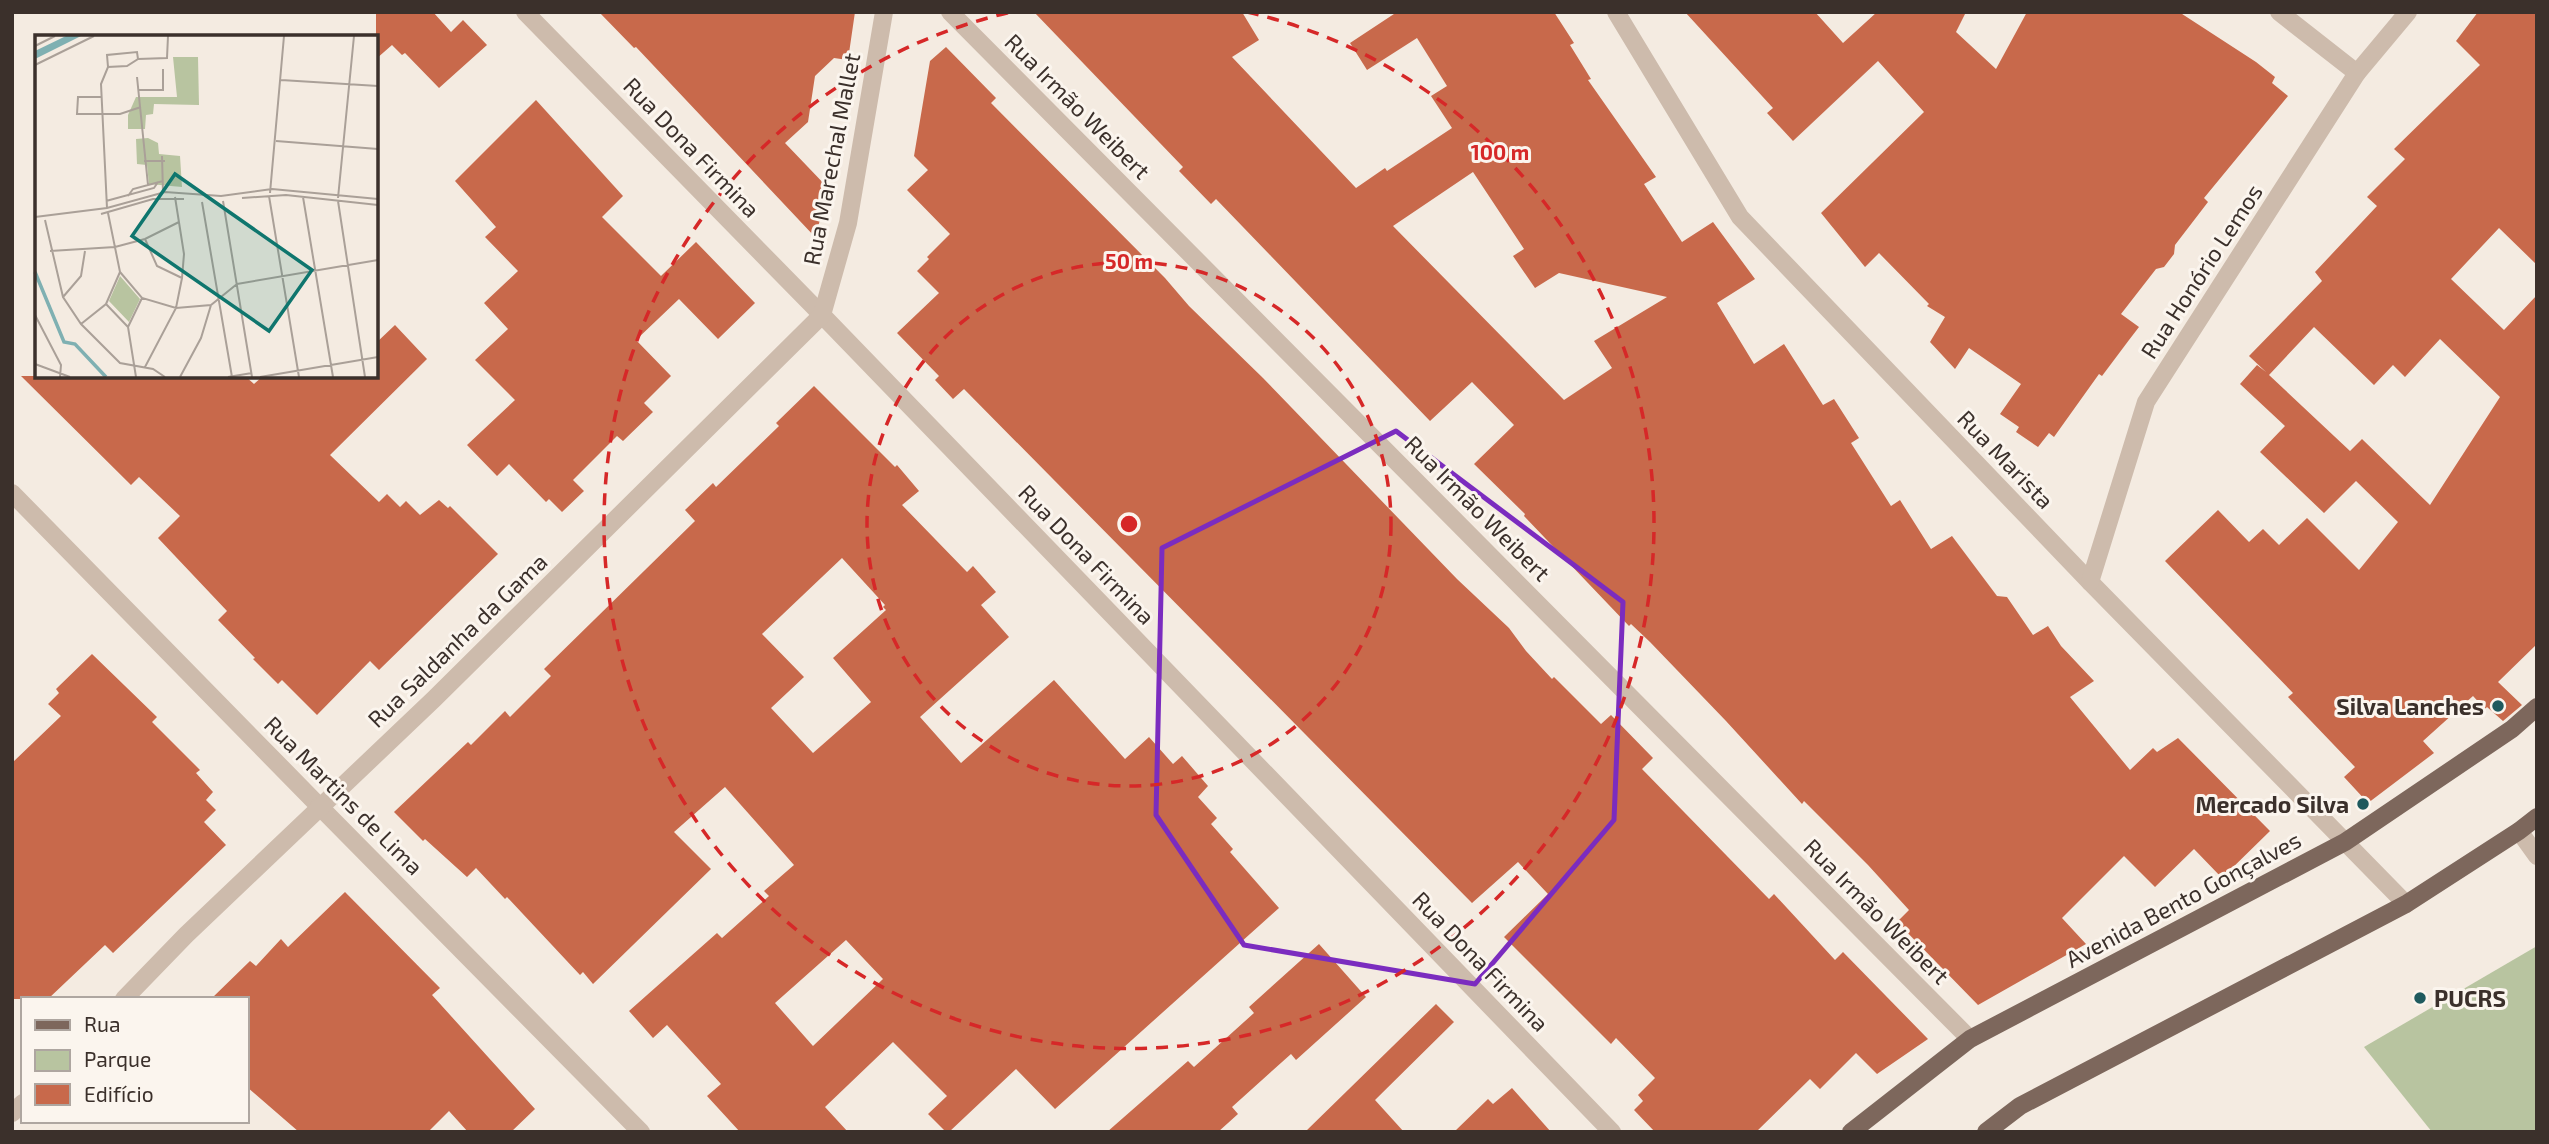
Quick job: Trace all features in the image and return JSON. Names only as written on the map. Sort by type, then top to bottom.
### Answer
[{"type":"main road","name":"Avenida Bento Gonçalves","points":[[1851,1132],[1970,1039],[2345,842],[2512,729],[2537,707]]},
{"type":"main road","points":[[1986,1132],[2032,1100],[2406,904],[2537,817]]},
{"type":"street","name":"Rua Dona Firmina","points":[[525,12],[822,315],[1612,1132]]},
{"type":"street","name":"Rua Marechal Mallet","points":[[822,315],[848,223],[884,12]]},
{"type":"street","name":"Rua Irmão Weibert","points":[[950,12],[1970,1039]]},
{"type":"street","name":"Rua Marista","points":[[1616,12],[1740,217],[2090,582],[2406,904]]},
{"type":"street","points":[[2279,12],[2357,73]]},
{"type":"street","name":"Rua Honório Lemos","points":[[2090,582],[2146,402],[2357,73],[2408,12]]},
{"type":"street","name":"Rua Saldanha da Gama","points":[[126,997],[319,806],[434,699],[822,315]]},
{"type":"street","name":"Rua Martins de Lima","points":[[12,493],[641,1132]]},
{"type":"street","points":[[2519,831],[2537,856]]},
{"type":"highlighted area","points":[[1396,431],[1623,602],[1614,820],[1475,984],[1244,945],[1156,815],[1162,548]]},
{"type":"green space","points":[[2537,946],[2537,1132],[2432,1132],[2364,1047]]},
{"type":"building","points":[[376,12],[433,12],[451,32],[463,20],[487,45],[439,88],[405,53],[402,55],[392,45],[378,57]]},
{"type":"building","points":[[599,12],[855,12],[848,60],[834,58],[815,76],[808,122],[785,143],[829,189],[815,237],[636,47],[634,48]]},
{"type":"building","points":[[1034,12],[1242,12],[1259,40],[1232,57],[1356,188],[1452,128],[1431,96],[1447,86],[1417,38],[1367,70],[1350,43],[1397,12],[1554,12],[1574,43],[1570,45],[1591,79],[1588,80],[1656,177],[1644,184],[1682,242],[1713,222],[1755,279],[1717,303],[1754,364],[1784,344],[1823,405],[1834,399],[1859,438],[1851,443],[1891,506],[1900,500],[1931,549],[1952,536],[1997,596],[2007,597],[2033,635],[2048,626],[2061,646],[2094,681],[2070,697],[2130,770],[2153,748],[2157,752],[2178,738],[2270,831],[2222,878],[2194,849],[2155,887],[2124,856],[2062,918],[2086,944],[1978,1005],[1897,922],[1909,910],[1868,865],[1804,801],[1802,804],[1650,642],[1631,624],[1629,626],[1525,514],[1474,464],[1514,425],[1472,382],[1430,421],[1216,199],[1211,204],[1179,171],[1183,167]],"holes":[[[1473,172],[1524,249],[1513,256],[1535,288],[1559,273],[1667,297],[1594,341],[1612,368],[1564,400],[1393,226]]]},
{"type":"building","points":[[1685,12],[1815,12],[1843,43],[1877,12],[1966,12],[1956,32],[1996,69],[2027,12],[2179,12],[2256,62],[2275,77],[2272,83],[2288,96],[2204,198],[2208,202],[2175,245],[2174,254],[2164,267],[2156,269],[2121,314],[2139,327],[2102,376],[2099,374],[2054,437],[2049,433],[2038,447],[2016,432],[2019,427],[2000,414],[2021,384],[1969,348],[1955,369],[1930,342],[1945,317],[1927,306],[1929,304],[1879,253],[1865,267],[1821,213],[1924,112],[1878,61],[1793,141],[1767,113],[1773,108]]},
{"type":"building","points":[[2478,12],[2537,12],[2537,265],[2499,228],[2451,279],[2504,330],[2537,295],[2537,644],[2498,682],[2522,705],[2503,721],[2487,707],[2485,709],[2473,696],[2423,741],[2434,753],[2368,803],[2344,777],[2355,767],[2288,697],[2293,693],[2165,561],[2218,510],[2249,542],[2263,529],[2279,545],[2307,518],[2359,570],[2398,522],[2356,481],[2324,513],[2260,452],[2285,426],[2240,384],[2257,365],[2266,372],[2249,356],[2322,281],[2315,272],[2377,206],[2367,197],[2405,159],[2394,149],[2480,65],[2456,41]],"holes":[[[2314,327],[2374,385],[2393,365],[2405,377],[2440,339],[2500,397],[2430,505],[2362,439],[2350,451],[2269,375]]]},
{"type":"building","points":[[946,47],[996,98],[991,103],[1457,579],[1509,628],[1552,679],[1554,677],[1601,724],[1611,715],[1653,758],[1642,769],[1769,899],[1774,894],[1835,960],[1843,952],[1928,1039],[1877,1074],[1856,1053],[1820,1089],[1810,1079],[1756,1132],[1655,1132],[1634,1110],[1643,1101],[1638,1095],[1655,1078],[1616,1038],[1611,1044],[1504,937],[1548,894],[1518,862],[1472,903],[964,389],[953,399],[935,380],[939,376],[897,333],[939,293],[917,271],[950,234],[907,190],[928,170],[914,156],[930,61]]},
{"type":"building","points":[[536,100],[623,196],[602,217],[661,276],[696,242],[755,303],[718,339],[679,299],[636,340],[671,376],[644,403],[653,412],[623,441],[617,436],[573,480],[584,491],[562,512],[549,499],[546,502],[509,464],[497,476],[467,445],[515,400],[475,360],[508,329],[484,303],[518,271],[485,237],[496,227],[455,181]]},
{"type":"building","points":[[395,325],[427,359],[330,455],[379,502],[387,494],[400,507],[406,501],[420,515],[439,500],[448,508],[450,506],[498,554],[379,670],[370,661],[317,715],[282,680],[278,684],[253,659],[255,658],[218,620],[227,611],[158,538],[180,516],[139,477],[131,485],[21,376],[247,378],[254,384],[261,378],[378,378],[378,341]]},
{"type":"building","points":[[814,386],[895,467],[897,465],[919,491],[902,505],[967,572],[973,566],[996,592],[981,605],[1009,637],[920,717],[961,763],[1054,680],[1125,759],[1149,737],[1173,764],[1182,756],[1208,786],[1198,797],[1217,818],[1211,824],[1233,849],[1230,852],[1279,908],[1055,1109],[1016,1069],[946,1132],[928,1114],[947,1096],[893,1042],[825,1107],[848,1132],[740,1132],[707,1096],[721,1084],[667,1025],[653,1038],[629,1011],[717,933],[722,938],[769,896],[764,891],[794,865],[725,787],[674,832],[711,869],[593,984],[583,972],[580,975],[476,868],[467,877],[425,839],[423,841],[394,812],[468,742],[471,745],[505,711],[510,717],[551,676],[544,669],[695,521],[685,510],[713,483],[716,487],[779,426],[776,423]],"holes":[[[842,558],[885,605],[883,607],[886,610],[833,658],[871,702],[813,753],[771,708],[804,677],[762,634]],[[846,940],[883,979],[813,1046],[775,1003]]]},
{"type":"building","points":[[92,654],[157,717],[152,722],[200,770],[196,773],[213,792],[206,800],[216,810],[204,822],[226,845],[113,953],[105,945],[50,997],[12,999],[12,763],[61,716],[48,704],[59,693],[56,689]]},
{"type":"building","points":[[345,892],[440,988],[432,995],[535,1109],[511,1132],[468,1132],[449,1111],[428,1132],[299,1132],[248,1088],[248,997],[213,997],[250,961],[256,966],[281,939],[288,947]]},
{"type":"building","points":[[1319,944],[1366,997],[1296,1060],[1291,1054],[1232,1107],[1238,1114],[1218,1132],[1107,1132],[1188,1061],[1194,1067],[1254,1013],[1249,1007]]},
{"type":"building","points":[[1436,1004],[1454,1022],[1375,1100],[1404,1132],[1305,1132]]},
{"type":"building","points":[[1512,1088],[1551,1132],[1454,1132],[1488,1099],[1493,1104]]},
{"type":"place","name":"Silva Lanches","points":[[2498,706]]},
{"type":"place","name":"Mercado Silva","points":[[2363,804]]},
{"type":"place","name":"PUCRS","points":[[2420,998]]}]
